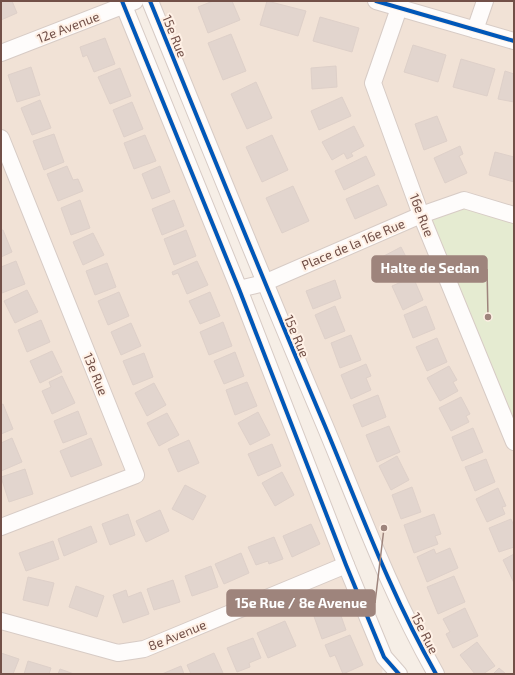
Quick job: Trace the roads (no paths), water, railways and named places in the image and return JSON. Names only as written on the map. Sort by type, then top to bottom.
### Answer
[{"type":"street","name":"15e Rue","points":[[150,1],[264,283],[411,631],[436,674]]},
{"type":"street","points":[[376,1],[514,41]]},
{"type":"street","points":[[475,30],[485,1]]},
{"type":"street","points":[[127,2],[346,565],[384,657],[399,674]]},
{"type":"street","name":"12e Avenue","points":[[1,52],[127,2]]},
{"type":"street","name":"16e Rue","points":[[399,8],[374,83],[421,215],[510,420],[514,442]]},
{"type":"street","name":"13e Rue","points":[[1,138],[136,475],[1,527]]},
{"type":"street","name":"Place de la 16e Rue","points":[[239,289],[264,283],[421,215],[464,200],[514,215]]},
{"type":"street","name":"8e Avenue","points":[[1,621],[118,653],[144,649],[346,565]]},
{"type":"place","name":"Halte de Sedan","points":[[488,317]]},
{"type":"place","name":"15e Rue / 8e Avenue","points":[[384,528]]}]
